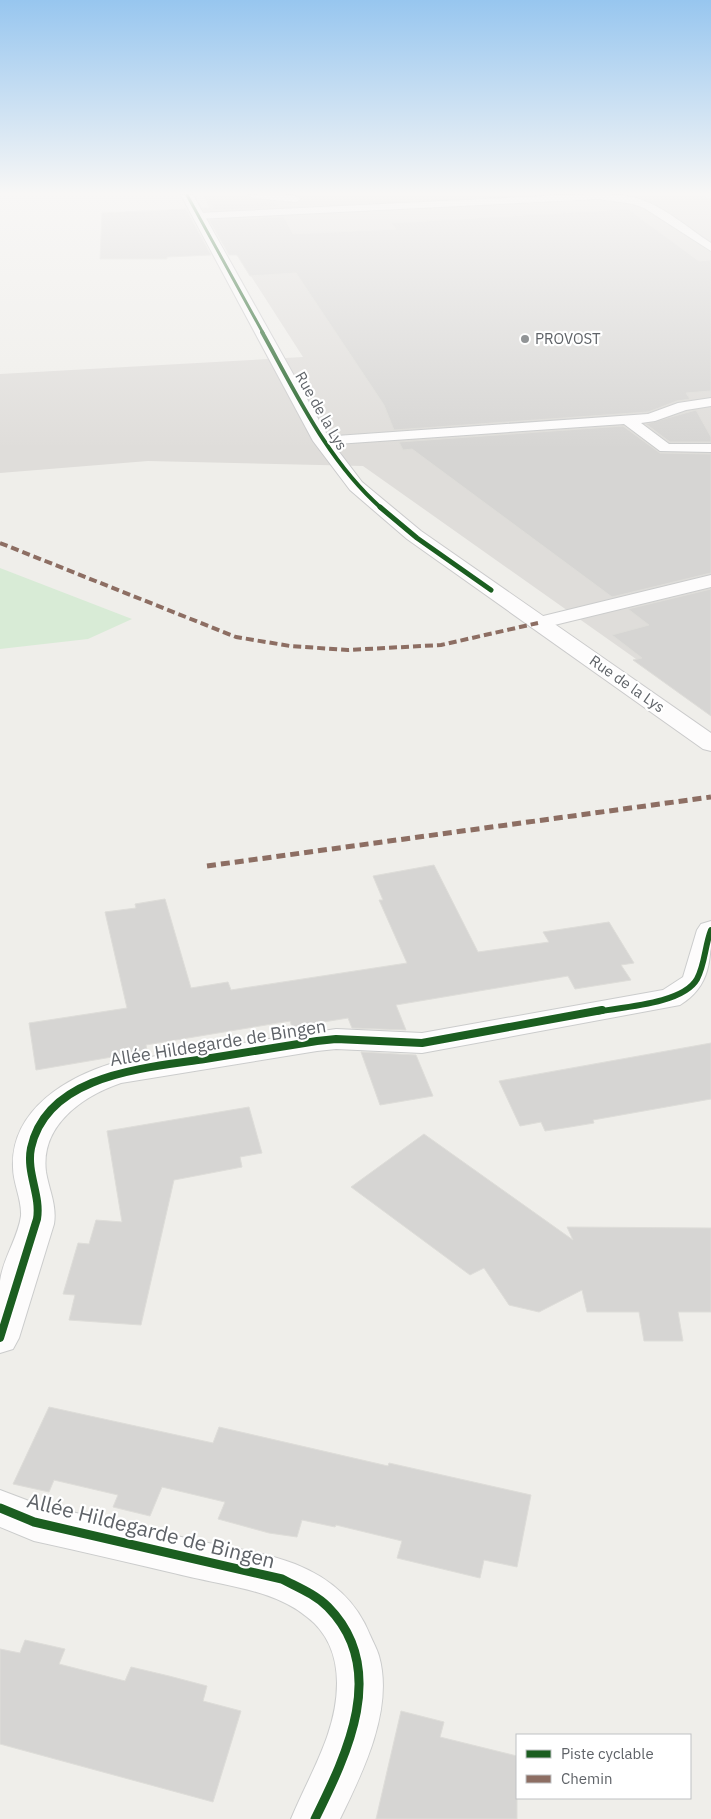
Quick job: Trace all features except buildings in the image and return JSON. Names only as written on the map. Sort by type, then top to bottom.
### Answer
[{"type":"main road","name":"Rue de la Lys","points":[[233,280],[322,441],[356,486],[386,514],[710,743]]},
{"type":"main road","points":[[538,623],[711,581]]},
{"type":"main road","name":"Allée Hildegarde de Bingen","points":[[0,1338],[38,1214],[28,1168],[34,1134],[45,1117],[62,1100],[88,1083],[116,1073],[316,1040],[336,1039],[422,1043],[670,998],[688,991],[697,982],[711,930]]},
{"type":"main road","name":"Allée Hildegarde de Bingen","points":[[0,1508],[34,1522],[282,1580],[298,1587],[328,1607],[348,1632],[358,1666],[360,1688],[355,1725],[349,1744],[340,1768],[315,1819]]},
{"type":"lane","points":[[322,441],[650,418],[683,406],[711,402]]},
{"type":"lane","points":[[628,420],[665,448],[711,448]]},
{"type":"shaded area","points":[[253,280],[711,280],[711,712],[363,466],[148,461],[0,473],[0,374],[303,357]]},
{"type":"green space","points":[[0,568],[132,619],[88,639],[0,649]]},
{"type":"marked path","points":[[0,543],[236,637],[290,646],[348,650],[441,645],[538,623]]},
{"type":"marked path","points":[[207,866],[711,797]]},
{"type":"cycle path","points":[[234,280],[316,430],[351,479],[394,520],[491,590]]},
{"type":"cycle path","points":[[0,1338],[35,1229],[38,1214],[29,1171],[31,1148],[45,1118],[56,1105],[85,1086],[117,1073],[317,1041],[336,1039],[422,1043],[670,998],[683,992],[697,979],[706,941],[711,930]]},
{"type":"cycle path","points":[[0,1508],[34,1522],[282,1579],[312,1595],[328,1607],[347,1631],[357,1656],[360,1684],[357,1712],[349,1740],[339,1768],[315,1819]]},
{"type":"place","name":"PROVOST","points":[[525,339]]}]
